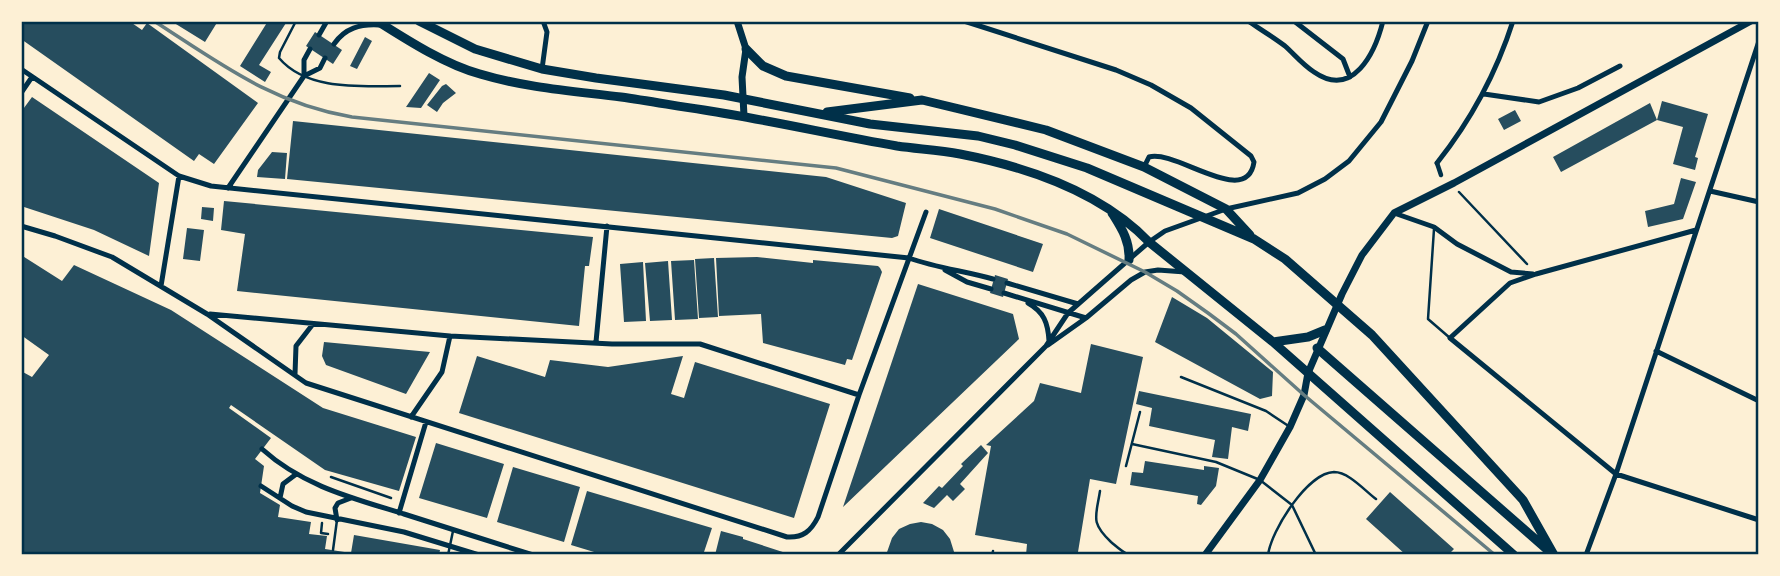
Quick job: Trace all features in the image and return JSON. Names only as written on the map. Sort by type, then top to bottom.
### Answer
[{"type":"main road","points":[[419,21],[475,49],[542,69],[743,99],[870,124],[978,136],[1051,155],[1254,239],[1285,259],[1372,335],[1523,500],[1554,555]]},
{"type":"main road","points":[[381,23],[414,44],[477,74],[541,89],[621,97],[744,116],[897,146],[971,157],[1032,173],[1109,209],[1135,227],[1149,242],[1273,342],[1514,555]]},
{"type":"main road","points":[[746,49],[763,66],[786,76],[922,100],[1046,130],[1144,167],[1226,209],[1254,239]]},
{"type":"main road","points":[[819,113],[922,100]]},
{"type":"main road","points":[[1109,209],[1125,233],[1130,248],[1129,260]]},
{"type":"main road","points":[[1273,342],[1308,337],[1325,330]]},
{"type":"main road","points":[[1317,348],[1554,555]]},
{"type":"street","points":[[319,35],[327,21]]},
{"type":"street","points":[[542,69],[547,32],[543,21]]},
{"type":"street","points":[[737,21],[746,49],[744,116]]},
{"type":"street","points":[[964,21],[1116,70],[1151,85],[1191,108],[1251,156],[1254,162],[1252,170],[1242,180],[1214,178],[1181,161],[1156,155],[1149,157],[1144,167]]},
{"type":"street","points":[[1248,21],[1283,44],[1314,72],[1337,80],[1350,77],[1362,67],[1373,52],[1383,21]]},
{"type":"street","points":[[1294,21],[1343,59],[1350,77]]},
{"type":"street","points":[[838,555],[1047,344],[1068,313],[1149,242],[1166,232],[1226,209],[1298,193],[1325,179],[1349,160],[1381,122],[1412,61],[1428,21]]},
{"type":"street","points":[[1441,174],[1437,163],[1467,123],[1484,94],[1513,21]]},
{"type":"street","points":[[1205,555],[1260,481],[1290,427],[1304,395],[1317,348],[1337,305],[1362,255],[1394,213],[1751,21]]},
{"type":"street","points":[[334,44],[349,29],[381,23]]},
{"type":"street","points":[[1586,555],[1616,474],[1759,41]]},
{"type":"street","points":[[304,76],[304,60],[310,49]]},
{"type":"street","points":[[228,188],[304,76],[320,68],[325,58]]},
{"type":"street","points":[[1484,94],[1539,102],[1578,89],[1620,66]]},
{"type":"street","points":[[21,69],[179,176],[211,186],[909,258],[991,289]]},
{"type":"street","points":[[21,93],[33,77]]},
{"type":"street","points":[[161,286],[179,176]]},
{"type":"street","points":[[1710,191],[1759,202]]},
{"type":"street","points":[[21,226],[111,257],[207,314],[306,383],[795,538],[804,535],[813,527],[818,517],[926,212]]},
{"type":"street","points":[[1394,213],[1434,227],[1457,244],[1511,272],[1536,274]]},
{"type":"street","points":[[596,342],[607,226]]},
{"type":"street","points":[[1696,230],[1510,283],[1450,338],[1616,474],[1759,520]]},
{"type":"street","points":[[943,269],[965,271],[993,279]]},
{"type":"street","points":[[1047,344],[1086,318],[1131,280],[1145,272],[1158,270],[1189,273]]},
{"type":"street","points":[[1007,283],[1078,304]]},
{"type":"street","points":[[1004,293],[1086,318]]},
{"type":"street","points":[[1019,298],[1037,308],[1045,320],[1047,344]]},
{"type":"street","points":[[207,314],[450,336],[700,344],[859,395]]},
{"type":"street","points":[[295,375],[296,346],[313,324]]},
{"type":"street","points":[[411,417],[442,372],[450,336]]},
{"type":"street","points":[[1656,351],[1759,401]]},
{"type":"street","points":[[399,513],[426,422]]},
{"type":"street","points":[[262,449],[295,475],[351,498],[533,555]]},
{"type":"street","points":[[279,499],[284,484],[295,475]]},
{"type":"street","points":[[261,486],[279,499],[306,512],[404,533],[479,555]]},
{"type":"street","points":[[337,520],[334,508],[338,503],[351,498]]},
{"type":"lane","points":[[296,21],[279,58],[304,76],[341,85],[400,86]]},
{"type":"lane","points":[[1434,227],[1428,319],[1450,338]]},
{"type":"lane","points":[[1181,377],[1266,411],[1290,427]]},
{"type":"lane","points":[[1126,466],[1140,412]]},
{"type":"lane","points":[[1132,444],[1216,462],[1260,481],[1292,505],[1316,555]]},
{"type":"lane","points":[[1268,555],[1275,530],[1292,505],[1313,482],[1333,472],[1345,475],[1376,499]]},
{"type":"lane","points":[[1101,491],[1096,518],[1098,530],[1129,555]]},
{"type":"lane","points":[[333,550],[337,520]]},
{"type":"lane","points":[[449,555],[453,530]]},
{"type":"path","points":[[1461,194],[1536,274]]},
{"type":"path","points":[[331,477],[391,498]]},
{"type":"path","points":[[323,516],[321,533],[335,536]]},
{"type":"building","points":[[21,21],[129,21],[142,30],[147,23],[258,103],[214,164],[199,154],[194,161],[21,39]]},
{"type":"building","points":[[171,21],[218,21],[205,42]]},
{"type":"building","points":[[268,21],[286,23],[259,65],[271,72],[265,82],[240,66]]},
{"type":"building","points":[[315,32],[342,50],[333,64],[306,46]]},
{"type":"building","points":[[365,37],[372,41],[357,69],[350,66]]},
{"type":"building","points":[[429,73],[440,80],[421,108],[406,107]]},
{"type":"building","points":[[446,84],[456,93],[443,103],[437,112],[427,105]]},
{"type":"building","points":[[32,97],[159,183],[149,256],[94,230],[21,206],[21,112]]},
{"type":"building","points":[[1662,101],[1708,114],[1695,157],[1698,158],[1695,170],[1673,164],[1683,127],[1657,120]]},
{"type":"building","points":[[1650,103],[1657,120],[1561,172],[1553,157]]},
{"type":"building","points":[[1515,110],[1521,121],[1504,130],[1498,119]]},
{"type":"building","points":[[293,121],[826,177],[906,203],[898,236],[892,238],[287,179]]},
{"type":"building","points":[[272,152],[287,153],[285,179],[257,177],[258,170]]},
{"type":"building","points":[[1681,178],[1696,182],[1683,219],[1648,227],[1645,211],[1674,204]]},
{"type":"building","points":[[224,201],[593,237],[589,266],[585,266],[579,326],[237,291],[245,234],[221,230]]},
{"type":"building","points":[[202,207],[214,208],[213,221],[201,219]]},
{"type":"building","points":[[939,209],[1043,244],[1033,272],[930,238]]},
{"type":"building","points":[[187,228],[204,230],[200,261],[183,259]]},
{"type":"building","points":[[21,255],[62,281],[74,265],[171,310],[323,408],[416,437],[399,491],[325,470],[231,405],[229,408],[271,438],[255,459],[264,466],[260,493],[280,505],[278,517],[311,522],[309,534],[327,536],[325,549],[351,553],[354,535],[440,550],[439,555],[21,555],[21,371],[32,377],[49,355],[21,335]]},
{"type":"building","points":[[757,257],[880,268],[882,272],[852,360],[847,359],[845,365],[763,343],[761,314],[719,316],[716,258]]},
{"type":"building","points":[[714,258],[718,317],[699,318],[695,259]]},
{"type":"building","points":[[694,260],[698,319],[675,320],[671,261]]},
{"type":"building","points":[[668,261],[672,320],[650,321],[645,263]]},
{"type":"building","points":[[643,262],[646,321],[624,322],[620,264]]},
{"type":"building","points":[[995,275],[1008,279],[1003,297],[990,293]]},
{"type":"building","points":[[918,284],[1013,314],[1019,339],[843,507]]},
{"type":"building","points":[[1172,297],[1207,318],[1273,372],[1272,396],[1260,399],[1155,342]]},
{"type":"building","points":[[324,342],[430,352],[406,394],[326,365],[322,356]]},
{"type":"building","points":[[1091,344],[1143,357],[1116,484],[1090,479],[1078,552],[1085,555],[1026,555],[1027,544],[975,535],[991,446],[986,445],[1034,401],[1040,383],[1081,393]]},
{"type":"building","points":[[477,356],[545,377],[550,360],[608,367],[683,356],[671,394],[684,398],[695,362],[830,404],[794,518],[459,413]]},
{"type":"building","points":[[1139,391],[1251,414],[1248,431],[1232,427],[1228,459],[1212,457],[1215,440],[1149,426],[1152,408],[1136,404]]},
{"type":"building","points":[[436,443],[504,464],[487,518],[419,498]]},
{"type":"building","points":[[981,445],[988,453],[960,484],[965,489],[953,501],[947,495],[934,508],[923,503],[939,486],[942,488]]},
{"type":"building","points":[[1145,461],[1204,470],[1204,466],[1219,468],[1216,486],[1201,505],[1197,504],[1198,496],[1130,485],[1132,472],[1143,473]]},
{"type":"building","points":[[513,467],[580,487],[564,542],[497,522]]},
{"type":"building","points":[[587,491],[712,528],[703,555],[604,555],[571,545]]},
{"type":"building","points":[[1390,492],[1454,549],[1448,555],[1406,555],[1366,519]]},
{"type":"building","points":[[921,522],[943,530],[950,539],[955,555],[886,555],[892,538],[899,529]]},
{"type":"building","points":[[721,531],[743,537],[792,555],[715,555]]},
{"type":"railway","points":[[154,21],[248,80],[271,92],[323,111],[352,117],[836,168],[995,209],[1067,234],[1145,272],[1208,313],[1495,555]]}]
